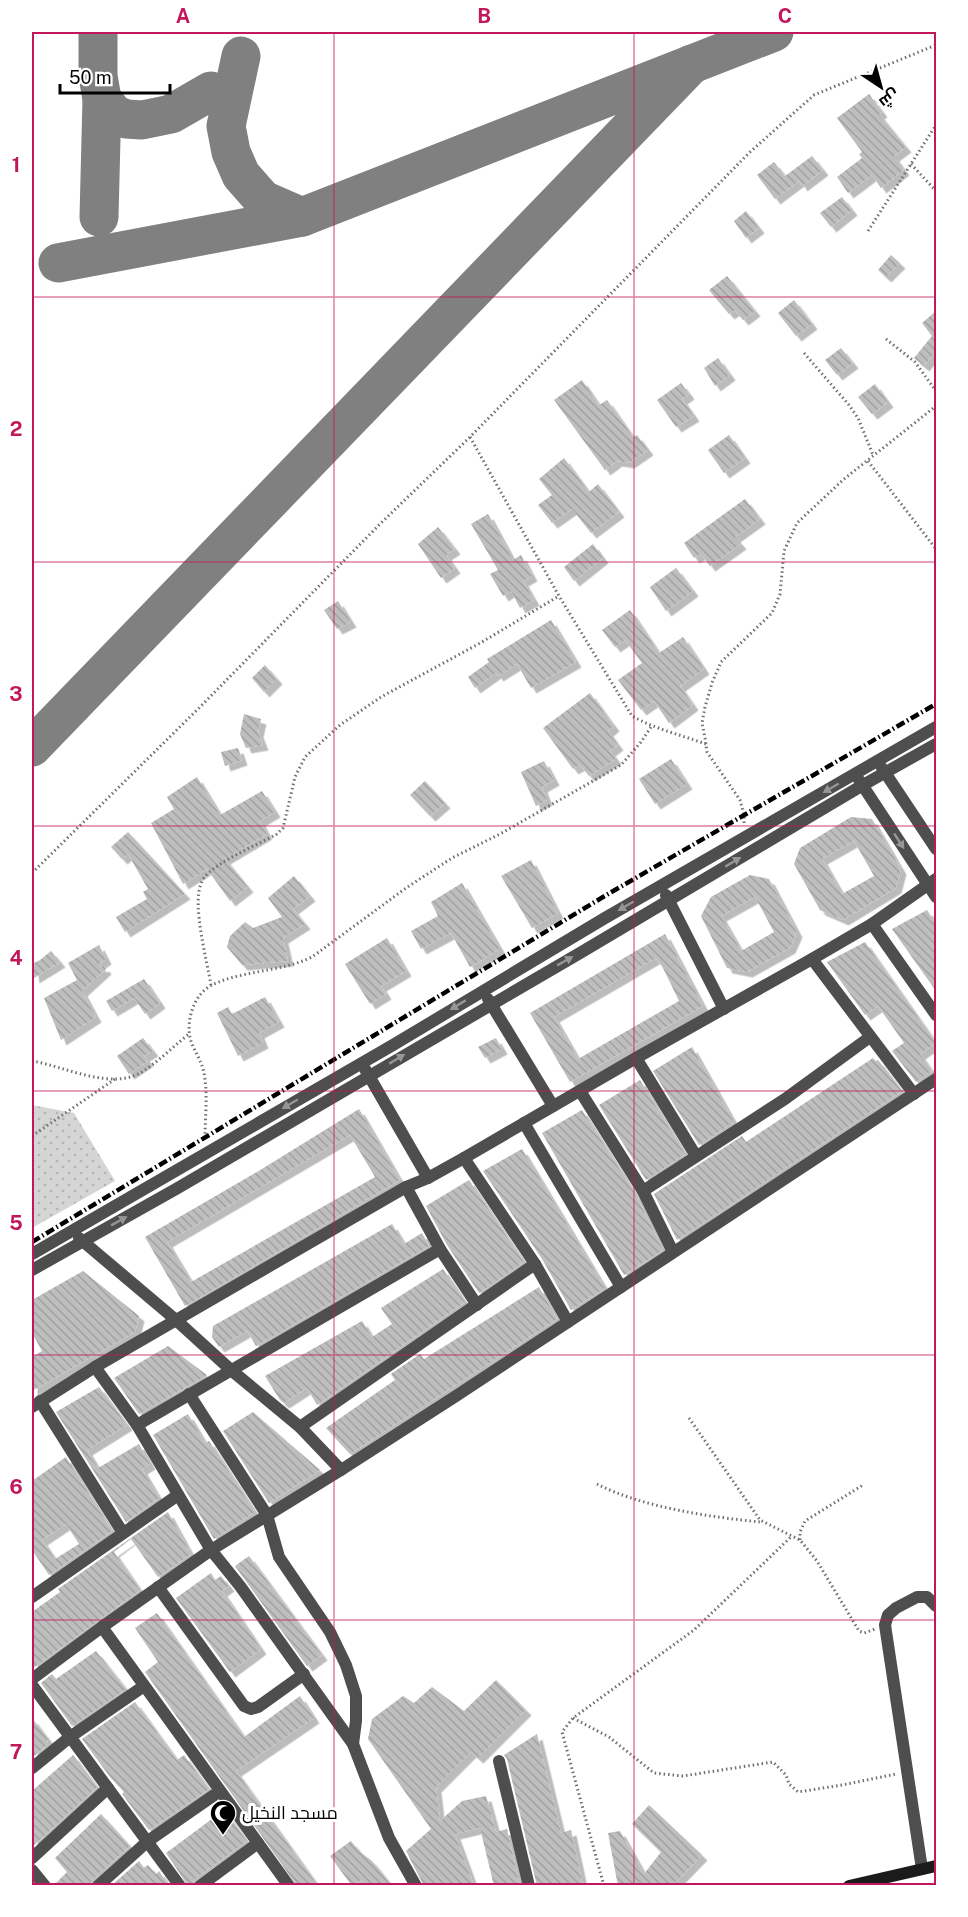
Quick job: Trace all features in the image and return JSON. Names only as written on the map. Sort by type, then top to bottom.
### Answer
[{"type":"main road","points":[[849,1886],[936,1866]]},
{"type":"street","points":[[32,1254],[661,885],[936,727]]},
{"type":"street","points":[[32,1270],[936,744]]},
{"type":"street","points":[[878,761],[936,849]]},
{"type":"street","points":[[855,774],[932,882],[936,897]]},
{"type":"street","points":[[123,1533],[36,1404],[95,1367],[406,1187],[464,1158],[812,959],[872,924],[932,882]]},
{"type":"street","points":[[661,885],[724,1009]]},
{"type":"street","points":[[872,924],[936,1015]]},
{"type":"street","points":[[812,959],[914,1094]]},
{"type":"street","points":[[482,991],[553,1106]]},
{"type":"street","points":[[643,1191],[785,1099],[870,1037]]},
{"type":"street","points":[[636,1058],[696,1156]]},
{"type":"street","points":[[362,1062],[428,1178]]},
{"type":"street","points":[[32,1679],[102,1626],[211,1550],[341,1470],[936,1079]]},
{"type":"street","points":[[580,1090],[643,1191],[673,1252]]},
{"type":"street","points":[[524,1124],[621,1287]]},
{"type":"street","points":[[464,1158],[535,1264],[568,1322]]},
{"type":"street","points":[[406,1187],[440,1249],[477,1305]]},
{"type":"street","points":[[71,1231],[300,1427],[341,1470]]},
{"type":"street","points":[[137,1425],[440,1249]]},
{"type":"street","points":[[300,1427],[535,1264]]},
{"type":"street","points":[[95,1367],[137,1425],[211,1550],[304,1674],[352,1744],[389,1838],[416,1886]]},
{"type":"street","points":[[189,1394],[267,1515],[279,1557],[330,1632],[346,1665],[356,1696],[356,1721],[352,1744]]},
{"type":"street","points":[[32,1597],[178,1495]]},
{"type":"street","points":[[158,1587],[244,1706],[251,1709],[258,1707],[304,1674]]},
{"type":"street","points":[[922,1869],[885,1625],[888,1615],[917,1597],[927,1597],[936,1606]]},
{"type":"street","points":[[102,1626],[289,1886]]},
{"type":"street","points":[[32,1685],[180,1886]]},
{"type":"street","points":[[32,1768],[70,1737],[144,1686]]},
{"type":"street","points":[[499,1761],[529,1886]]},
{"type":"street","points":[[32,1858],[108,1788]]},
{"type":"street","points":[[99,1886],[148,1841],[220,1791]]},
{"type":"street","points":[[200,1886],[258,1843]]},
{"type":"street","points":[[32,1870],[45,1886]]},
{"type":"path","points":[[32,873],[200,708],[373,531],[470,437],[749,153],[814,95],[936,45]]},
{"type":"path","points":[[868,231],[936,125]]},
{"type":"path","points":[[911,163],[936,191]]},
{"type":"path","points":[[886,339],[915,362],[936,391]]},
{"type":"path","points":[[804,353],[854,412],[873,455]]},
{"type":"path","points":[[734,845],[744,822],[744,815],[740,800],[707,752],[702,723],[720,662],[772,614],[780,594],[784,551],[797,523],[844,479],[936,406]]},
{"type":"path","points":[[470,437],[559,597],[632,716],[651,727],[680,734],[706,744]]},
{"type":"path","points":[[868,461],[936,549]]},
{"type":"path","points":[[211,985],[201,927],[198,897],[200,885],[215,868],[277,834],[283,828],[295,777],[305,757],[340,725],[381,697],[559,597]]},
{"type":"path","points":[[207,1152],[205,1074],[199,1056],[191,1043],[188,1024],[199,996],[211,985],[248,974],[297,964],[312,957],[406,888],[452,858],[500,834],[621,765],[651,727]]},
{"type":"path","points":[[32,1061],[108,1079],[127,1078],[141,1072],[190,1033]]},
{"type":"path","points":[[32,1136],[117,1078]]},
{"type":"path","points":[[689,1418],[762,1522]]},
{"type":"path","points":[[597,1484],[612,1492],[657,1504],[715,1517],[762,1522],[792,1536],[800,1540],[817,1561],[859,1632],[864,1633],[885,1625]]},
{"type":"path","points":[[800,1540],[800,1532],[805,1521],[863,1485]]},
{"type":"path","points":[[604,1886],[562,1732],[573,1718],[694,1630],[792,1536]]},
{"type":"path","points":[[573,1718],[609,1737],[654,1773],[683,1776],[773,1762],[798,1792],[906,1771]]},
{"type":"shaded area","points":[[32,1105],[74,1113],[115,1181],[32,1228]]},
{"type":"building","points":[[869,94],[882,112],[879,114],[906,147],[894,156],[904,170],[881,188],[872,175],[848,193],[837,177],[862,158],[859,154],[862,152],[837,118]]},
{"type":"building","points":[[812,156],[823,170],[802,186],[799,181],[775,199],[757,175],[774,162],[785,176]]},
{"type":"building","points":[[842,197],[852,210],[831,227],[820,213]]},
{"type":"building","points":[[746,211],[759,228],[746,238],[734,221]]},
{"type":"building","points":[[891,255],[900,263],[886,277],[878,270]]},
{"type":"building","points":[[727,276],[755,311],[743,320],[735,310],[729,314],[709,290]]},
{"type":"building","points":[[794,300],[812,324],[796,336],[778,313]]},
{"type":"building","points":[[936,311],[936,351],[924,366],[914,358],[932,336],[922,323]]},
{"type":"building","points":[[841,348],[853,363],[837,375],[825,360]]},
{"type":"building","points":[[718,358],[730,375],[715,386],[704,368]]},
{"type":"building","points":[[582,380],[599,405],[607,400],[633,437],[637,435],[648,450],[629,463],[617,461],[605,470],[554,400]]},
{"type":"building","points":[[681,383],[689,394],[682,399],[694,416],[676,427],[657,400]]},
{"type":"building","points":[[875,384],[888,402],[872,414],[858,397]]},
{"type":"building","points":[[729,435],[745,458],[724,473],[708,450]]},
{"type":"building","points":[[564,458],[589,492],[598,484],[619,512],[591,533],[572,509],[552,523],[538,505],[552,495],[539,479]]},
{"type":"building","points":[[745,499],[760,519],[735,537],[741,544],[710,566],[701,554],[694,558],[684,543]]},
{"type":"building","points":[[488,514],[513,560],[521,555],[532,576],[523,581],[534,600],[520,608],[511,591],[503,596],[490,574],[498,570],[471,524]]},
{"type":"building","points":[[438,527],[455,549],[446,555],[455,568],[441,578],[418,544]]},
{"type":"building","points":[[593,544],[603,558],[574,581],[564,567]]},
{"type":"building","points":[[676,568],[693,591],[666,611],[650,587]]},
{"type":"building","points":[[338,601],[351,622],[337,629],[324,610]]},
{"type":"building","points":[[630,610],[659,653],[683,637],[704,669],[680,686],[693,705],[669,723],[654,701],[641,710],[618,680],[642,663],[625,640],[615,647],[602,630]]},
{"type":"building","points":[[551,620],[576,662],[531,688],[517,664],[498,676],[496,673],[475,688],[468,677],[489,662],[487,659]]},
{"type":"building","points":[[265,665],[277,679],[264,692],[252,678]]},
{"type":"building","points":[[590,693],[614,726],[608,731],[618,745],[610,751],[616,759],[589,776],[580,765],[573,769],[543,728]]},
{"type":"building","points":[[244,714],[261,719],[258,732],[263,745],[246,748],[240,734]]},
{"type":"building","points":[[238,748],[242,760],[225,766],[221,752]]},
{"type":"building","points":[[671,759],[687,784],[655,804],[639,779]]},
{"type":"building","points":[[544,761],[554,780],[542,787],[547,800],[536,806],[521,772]]},
{"type":"building","points":[[197,777],[220,815],[262,791],[275,812],[260,821],[267,834],[225,859],[248,887],[230,901],[207,869],[183,884],[151,823],[174,809],[167,797]]},
{"type":"building","points":[[425,781],[445,803],[430,816],[410,795]]},
{"type":"building","points":[[851,817],[872,819],[901,869],[896,888],[843,920],[820,910],[794,864],[800,848]],"holes":[[[854,841],[874,876],[842,894],[822,859]]]},
{"type":"building","points":[[128,832],[185,894],[125,932],[116,917],[147,899],[143,892],[148,889],[128,854],[122,859],[111,847]]},
{"type":"building","points":[[531,860],[558,913],[532,928],[501,876]]},
{"type":"building","points":[[750,875],[769,879],[797,932],[790,948],[747,972],[727,968],[701,916],[711,897]],"holes":[[[755,897],[774,932],[741,951],[721,916]]]},
{"type":"building","points":[[294,876],[310,896],[293,909],[305,924],[283,938],[288,961],[242,965],[227,947],[230,936],[245,922],[253,928],[282,917],[268,898]]},
{"type":"building","points":[[462,883],[500,949],[470,967],[451,933],[421,949],[411,931],[438,916],[431,902]]},
{"type":"building","points":[[927,910],[936,924],[936,991],[892,929]]},
{"type":"building","points":[[665,934],[703,1006],[570,1082],[530,1013]],"holes":[[[656,958],[679,1001],[578,1059],[554,1017]]]},
{"type":"building","points":[[387,938],[406,971],[381,986],[386,994],[370,1004],[345,964]]},
{"type":"building","points":[[865,942],[936,1043],[920,1054],[932,1071],[916,1082],[892,1051],[904,1043],[878,1006],[865,1015],[827,962]]},
{"type":"building","points":[[99,945],[106,959],[99,964],[106,969],[82,991],[96,1017],[61,1040],[44,998],[77,980],[68,963]]},
{"type":"building","points":[[51,951],[60,962],[34,978],[32,964]]},
{"type":"building","points":[[144,979],[160,1003],[145,1014],[134,998],[112,1011],[106,1001]]},
{"type":"building","points":[[265,997],[279,1022],[259,1033],[263,1043],[238,1056],[217,1013],[228,1007],[232,1014]]},
{"type":"building","points":[[143,1038],[153,1051],[144,1056],[148,1061],[129,1074],[117,1056]]},
{"type":"building","points":[[496,1038],[502,1049],[485,1058],[478,1047]]},
{"type":"building","points":[[692,1047],[734,1122],[699,1145],[653,1071]]},
{"type":"building","points":[[873,1058],[878,1060],[902,1091],[677,1240],[654,1194],[742,1136],[746,1142]]},
{"type":"building","points":[[640,1080],[685,1154],[646,1180],[599,1105]]},
{"type":"building","points":[[359,1109],[400,1180],[185,1306],[145,1237]],"holes":[[[350,1135],[375,1177],[191,1282],[167,1242]]]},
{"type":"building","points":[[582,1110],[636,1195],[663,1250],[624,1275],[542,1133]]},
{"type":"building","points":[[522,1149],[605,1288],[571,1310],[542,1259],[483,1171]]},
{"type":"building","points":[[469,1180],[524,1262],[479,1293],[447,1245],[426,1206]]},
{"type":"building","points":[[392,1224],[404,1244],[422,1233],[429,1246],[256,1346],[247,1331],[219,1347],[212,1337],[213,1326]]},
{"type":"building","points":[[443,1269],[465,1302],[317,1405],[307,1388],[284,1403],[280,1400],[265,1376],[362,1321],[372,1337],[392,1324],[381,1308]]},
{"type":"building","points":[[83,1271],[139,1316],[135,1332],[32,1391],[32,1357],[42,1351],[32,1333],[32,1300]]},
{"type":"building","points":[[539,1287],[557,1319],[350,1454],[326,1428],[395,1380],[391,1374],[420,1354],[424,1359]]},
{"type":"building","points":[[168,1346],[207,1375],[139,1414],[114,1378]]},
{"type":"building","points":[[99,1387],[127,1425],[87,1450],[98,1468],[139,1444],[150,1464],[142,1469],[159,1498],[126,1522],[56,1412]]},
{"type":"building","points":[[253,1412],[320,1470],[269,1503],[223,1431]]},
{"type":"building","points":[[188,1414],[205,1443],[209,1441],[255,1512],[214,1539],[153,1435]]},
{"type":"building","points":[[66,1457],[112,1531],[49,1575],[32,1550],[32,1481]],"holes":[[[66,1524],[79,1544],[55,1559],[42,1540]]]},
{"type":"building","points":[[168,1512],[191,1554],[158,1577],[131,1539],[114,1552],[140,1590],[32,1669],[32,1612],[60,1592],[58,1589]]},
{"type":"building","points":[[249,1556],[322,1655],[307,1666],[235,1566]]},
{"type":"building","points":[[211,1573],[215,1580],[221,1576],[229,1586],[222,1591],[261,1649],[230,1672],[176,1598]]},
{"type":"building","points":[[157,1613],[244,1737],[300,1696],[314,1718],[236,1771],[318,1886],[297,1886],[145,1672],[158,1662],[135,1628]]},
{"type":"building","points":[[96,1651],[126,1689],[72,1726],[41,1683],[52,1674],[56,1679]]},
{"type":"building","points":[[496,1680],[526,1710],[478,1758],[471,1752],[436,1787],[440,1821],[462,1801],[486,1796],[496,1832],[507,1829],[520,1886],[494,1886],[480,1828],[455,1834],[474,1886],[424,1886],[406,1851],[431,1829],[368,1739],[372,1719],[403,1696],[414,1703],[432,1687],[464,1711]]},
{"type":"building","points":[[135,1702],[177,1760],[184,1755],[209,1789],[149,1830],[122,1794],[124,1792],[82,1739]]},
{"type":"building","points":[[32,1718],[48,1739],[46,1746],[32,1758]]},
{"type":"building","points":[[537,1734],[561,1833],[571,1830],[583,1886],[537,1886],[507,1759],[504,1755]]},
{"type":"building","points":[[73,1755],[97,1787],[32,1847],[32,1791]]},
{"type":"building","points":[[649,1805],[702,1855],[672,1886],[618,1886],[608,1833],[620,1831],[644,1874],[661,1852],[632,1824]]},
{"type":"building","points":[[224,1810],[247,1841],[195,1879],[192,1886],[188,1886],[166,1853]]},
{"type":"building","points":[[101,1814],[130,1846],[92,1880],[90,1886],[53,1886],[67,1872],[55,1858]]},
{"type":"building","points":[[351,1841],[372,1861],[392,1886],[366,1886],[361,1880],[352,1886],[330,1856]]},
{"type":"building","points":[[139,1861],[144,1868],[148,1865],[156,1874],[159,1871],[169,1886],[111,1886]]},
{"type":"taxiway","points":[[98,32],[98,76],[102,99],[99,217]]},
{"type":"taxiway","points":[[58,263],[302,217],[774,32]]},
{"type":"taxiway","points":[[241,56],[226,126],[231,152],[241,175],[263,200],[302,217]]},
{"type":"taxiway","points":[[32,747],[692,64]]},
{"type":"taxiway","points":[[102,99],[114,114],[126,119],[142,120],[171,114],[211,91]]},
{"type":"railway","points":[[32,1242],[608,894],[936,704]]},
{"type":"place","name":"مسجد النخيل","points":[[223,1836]]}]
